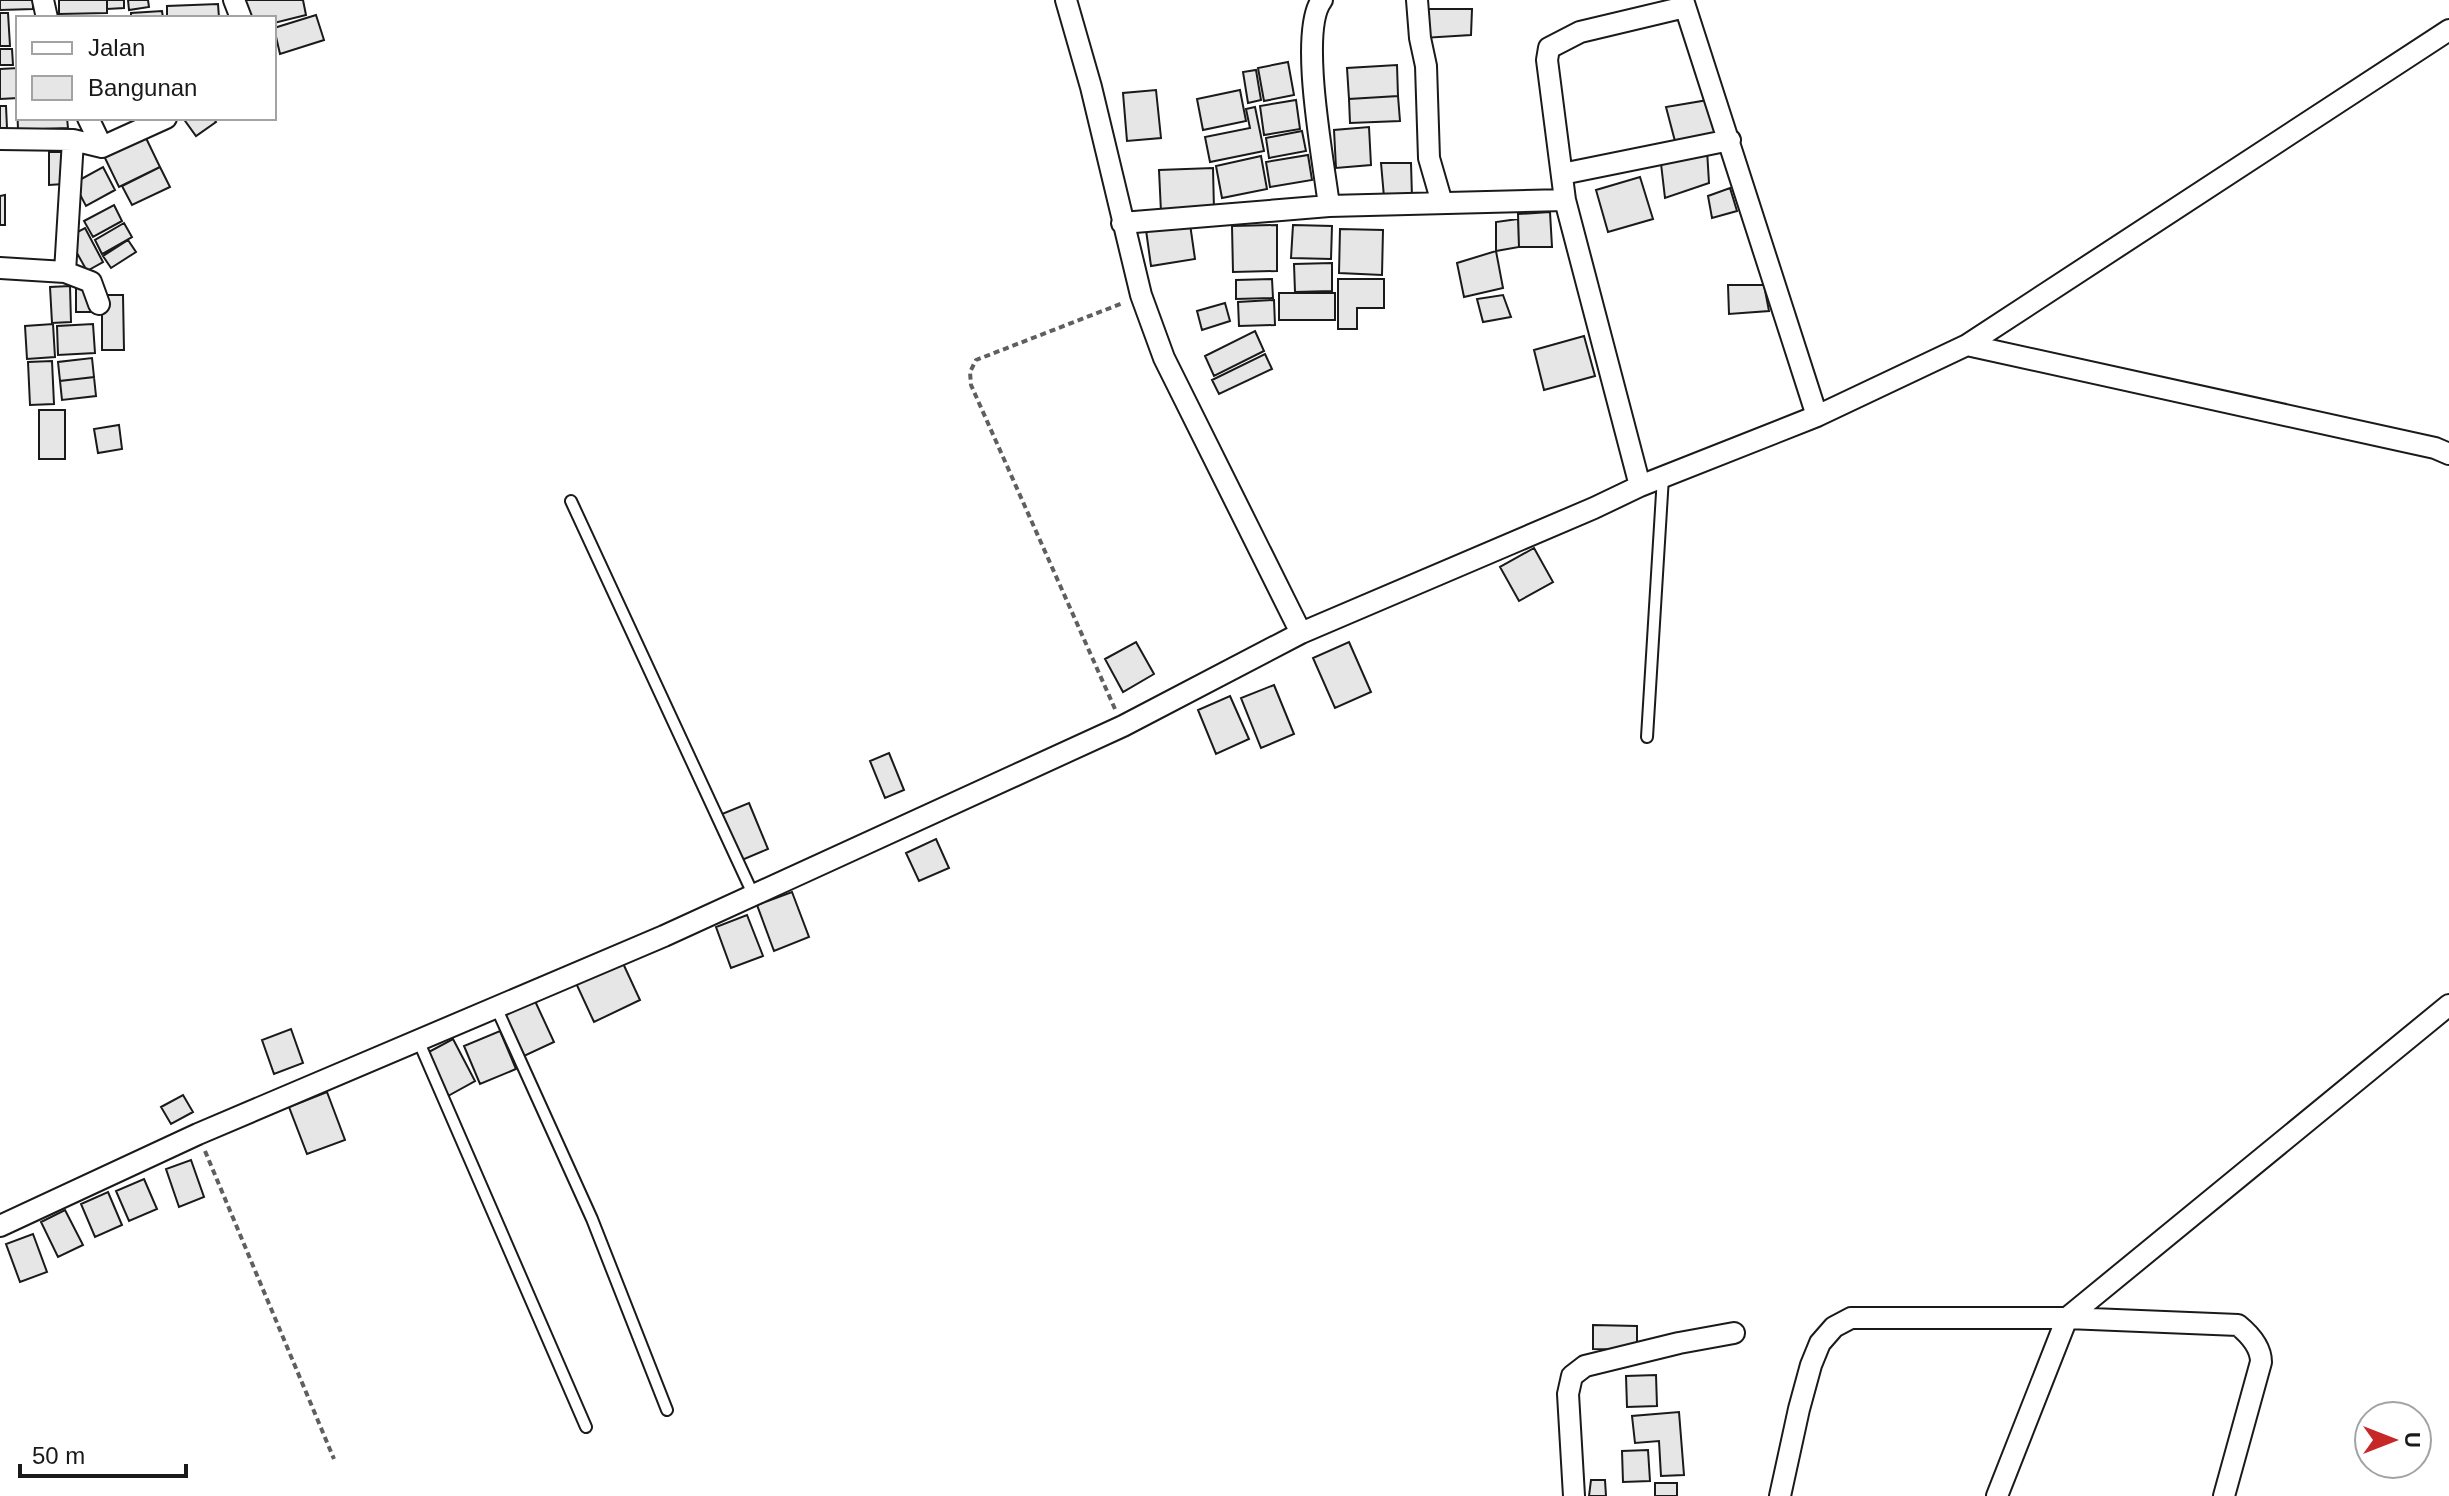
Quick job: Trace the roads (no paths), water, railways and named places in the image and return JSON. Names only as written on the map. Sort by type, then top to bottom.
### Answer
[{"type":"street","points":[[1066,0],[1091,87],[1141,295],[1164,358],[1301,633]]},
{"type":"street","points":[[1322,0],[1315,9],[1311,38],[1329,206]]},
{"type":"street","points":[[1417,0],[1426,66],[1429,158],[1442,203]]},
{"type":"street","points":[[1640,486],[1565,200],[1547,60],[1549,48],[1580,32],[1684,4],[1817,416]]},
{"type":"street","points":[[0,1226],[198,1134],[664,936],[1123,726],[1301,633],[1640,486],[1817,416],[1967,345],[2449,30]]},
{"type":"street","points":[[89,120],[102,147]]},
{"type":"street","points":[[0,139],[73,140],[102,147],[162,120]]},
{"type":"street","points":[[65,272],[73,140]]},
{"type":"street","points":[[1562,174],[1730,140]]},
{"type":"street","points":[[1122,223],[1329,206],[1565,200]]},
{"type":"street","points":[[0,268],[65,272],[91,282],[99,304]]},
{"type":"street","points":[[1967,345],[2435,448],[2449,454]]},
{"type":"street","points":[[1997,1496],[2067,1318],[2449,1005]]},
{"type":"street","points":[[1780,1496],[1811,1365],[1820,1343],[1834,1327],[1851,1318],[2067,1318],[2238,1325],[2249,1334],[2261,1354],[2261,1362],[2224,1496]]},
{"type":"street","points":[[1574,1496],[1568,1394],[1572,1376],[1585,1366],[1734,1333]]},
{"type":"lane","points":[[1647,737],[1663,477]]},
{"type":"lane","points":[[571,501],[753,894]]},
{"type":"lane","points":[[496,1007],[592,1219],[667,1410]]},
{"type":"lane","points":[[418,1040],[586,1427]]}]
